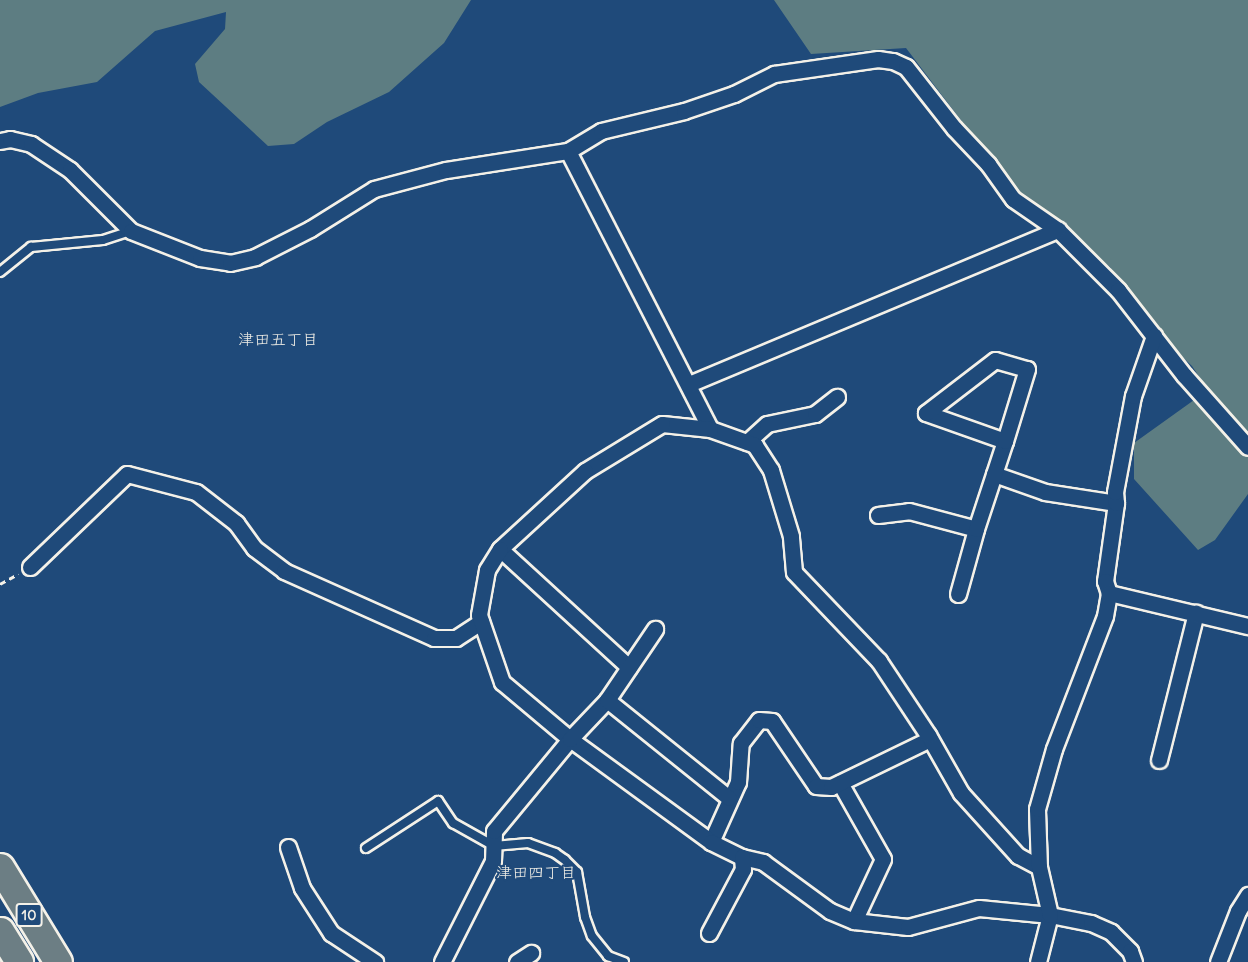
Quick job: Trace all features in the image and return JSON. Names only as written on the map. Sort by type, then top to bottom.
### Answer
[{"type":"highway","name":"10","points":[[0,867],[58,962]]},
{"type":"highway","name":"10","points":[[0,931],[19,962]]},
{"type":"street","points":[[0,141],[10,139],[30,144],[70,170],[131,231],[200,258],[230,263],[255,257],[301,234],[374,189],[446,170],[568,151],[601,132],[684,111],[734,94],[774,74],[878,59],[892,61],[906,67],[954,128],[988,164],[1012,200],[1058,230],[1119,290],[1184,375],[1248,447]]},
{"type":"street","points":[[568,151],[711,429]]},
{"type":"street","points":[[689,384],[1058,230]]},
{"type":"street","points":[[1038,962],[1050,915],[1039,867],[1037,809],[1054,749],[1105,616],[1109,593],[1105,581],[1116,502],[1115,492],[1133,396],[1154,336]]},
{"type":"street","points":[[958,594],[976,529],[1005,441],[1027,369],[996,360],[926,413],[1005,441]]},
{"type":"street","points":[[747,442],[767,424],[815,414],[837,397]]},
{"type":"street","points":[[1039,867],[1018,856],[961,793],[930,739],[879,661],[794,572],[791,536],[771,470],[755,445],[711,429],[662,424],[585,471],[500,549],[487,570],[479,615],[501,682],[570,739],[711,842],[741,857],[763,862],[830,911],[854,921],[908,927],[979,908],[1050,915],[1091,923],[1111,932],[1130,951],[1134,962]]},
{"type":"street","points":[[30,567],[127,474],[196,492],[236,523],[254,548],[284,571],[435,638],[456,638],[481,622]]},
{"type":"street","points":[[994,474],[1045,492],[1116,502]]},
{"type":"street","points":[[878,515],[909,511],[976,529]]},
{"type":"street","points":[[500,549],[629,667]]},
{"type":"street","points":[[1109,593],[1248,626]]},
{"type":"street","points":[[1159,760],[1196,613]]},
{"type":"street","points":[[442,962],[493,861],[494,831],[570,739],[607,700],[654,629]]},
{"type":"street","points":[[607,700],[729,798]]},
{"type":"street","points":[[711,842],[738,782],[741,743],[759,720],[772,721],[816,786],[831,787],[930,739]]},
{"type":"street","points":[[840,783],[883,859],[854,921]]},
{"type":"street","points":[[288,847],[302,888],[331,933],[375,962]]},
{"type":"street","points":[[709,933],[743,869],[741,857]]},
{"type":"street","points":[[1218,962],[1238,911],[1248,895]]},
{"type":"street","points":[[517,962],[531,953]]},
{"type":"lane","points":[[0,272],[31,247],[104,240],[131,231]]},
{"type":"lane","points":[[366,848],[438,801],[453,823],[494,846],[528,843],[555,853],[565,860],[578,872],[585,917],[592,936],[608,956],[624,962]]},
{"type":"green space","points":[[0,0],[471,0],[444,43],[389,92],[327,122],[294,144],[268,146],[199,82],[195,64],[225,29],[226,12],[155,31],[97,82],[38,93],[0,107]]},
{"type":"green space","points":[[774,0],[1248,0],[1248,494],[1215,540],[1198,550],[1134,479],[1134,443],[1208,390],[1192,366],[1154,330],[1126,296],[1110,267],[1017,194],[906,48],[811,54]]},
{"type":"district","name":"津田五丁目","points":[[278,339]]},
{"type":"district","name":"津田四丁目","points":[[536,872]]}]
